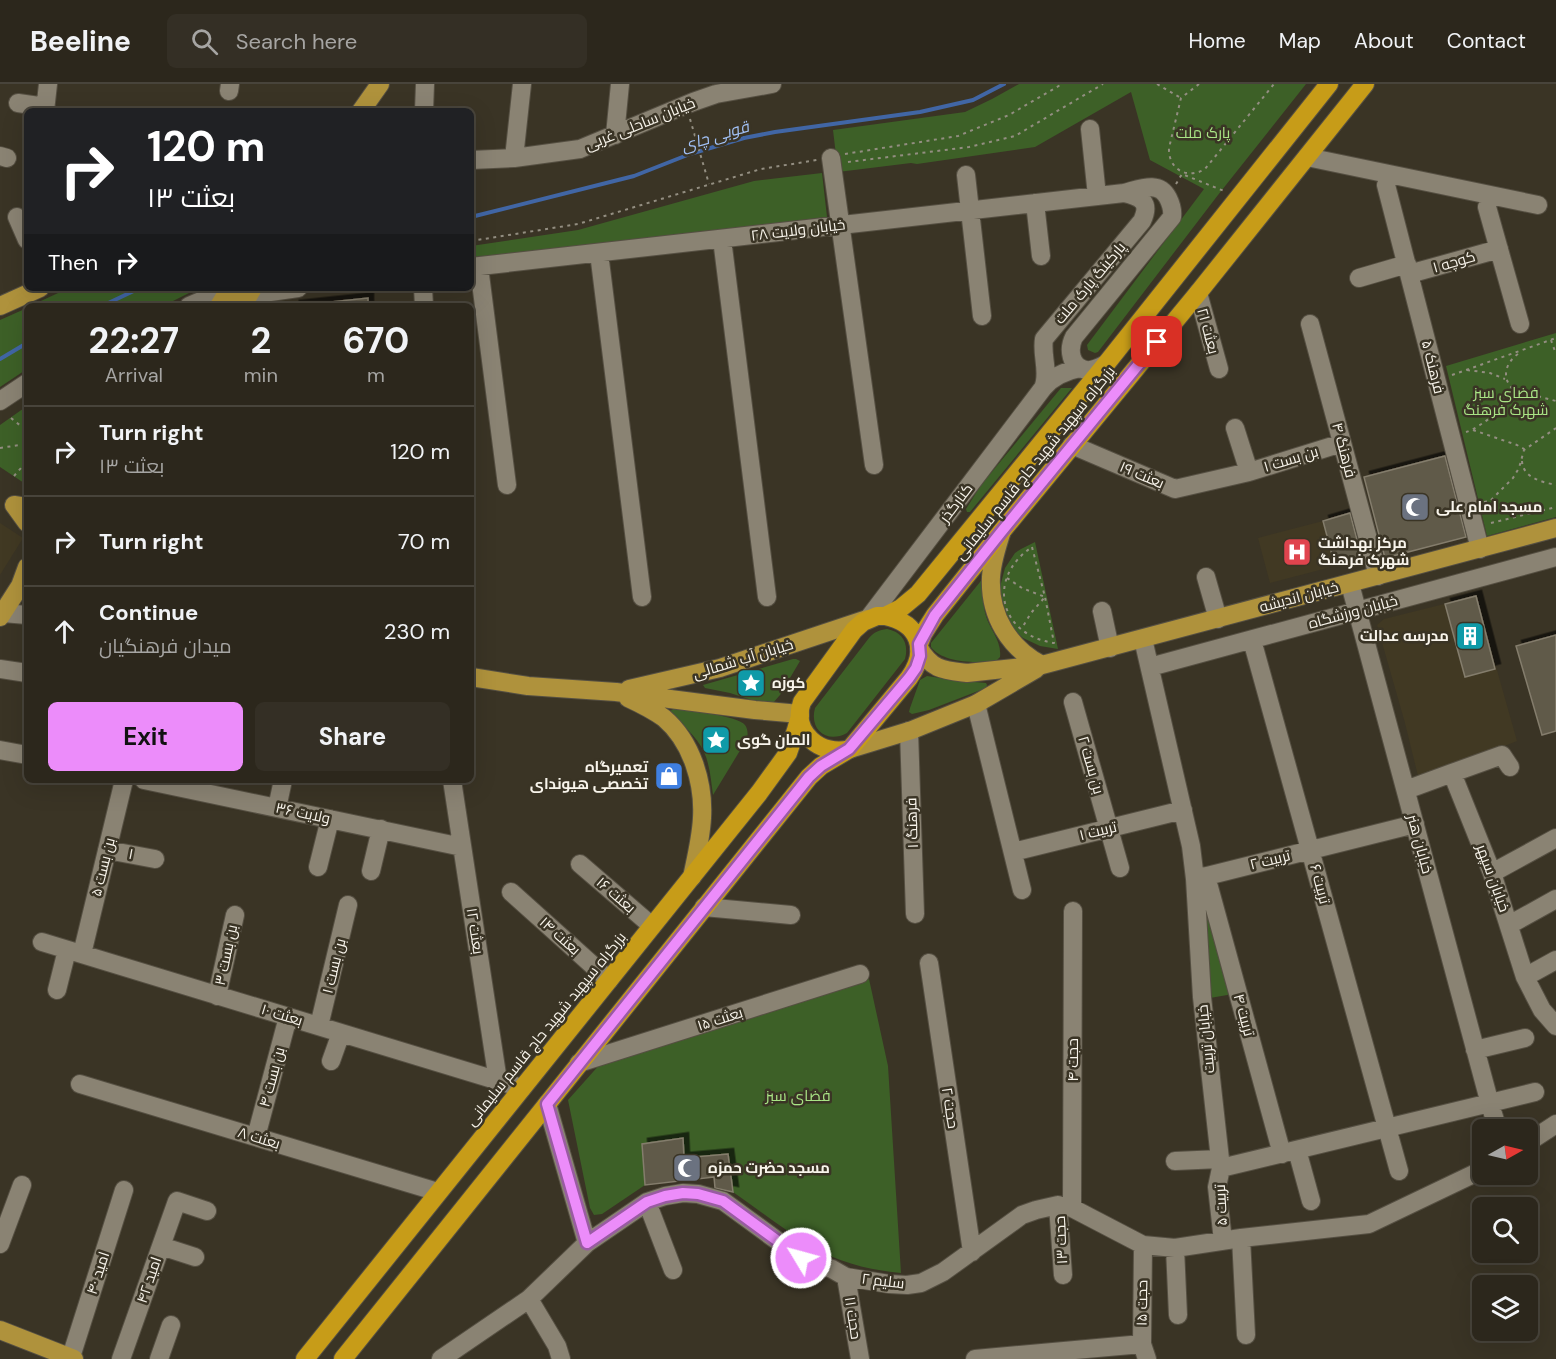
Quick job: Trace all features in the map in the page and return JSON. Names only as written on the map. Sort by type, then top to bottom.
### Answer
[{"type":"highway","name":"بزرگراه سپهبد شهید حاج قاسم سلیمانی","points":[[304,1359],[759,793],[788,753],[802,702],[854,630],[908,603],[918,594],[1106,364],[1329,84]]},
{"type":"highway","name":"بزرگراه سپهبد شهید حاج قاسم سلیمانی","points":[[849,749],[916,668],[920,656],[919,646],[935,615],[1365,84]]},
{"type":"highway","points":[[877,617],[898,619],[906,624],[914,633],[919,646]]},
{"type":"highway","points":[[800,714],[805,733],[817,745],[834,751],[849,749]]},
{"type":"highway","points":[[343,1359],[809,777],[821,766],[849,749]]},
{"type":"main road","points":[[363,108],[380,84]]},
{"type":"main road","points":[[0,306],[33,291]]},
{"type":"main road","points":[[14,503],[24,518]]},
{"type":"main road","name":"خیابان اندیشه","points":[[919,646],[929,663],[937,667],[967,673],[1042,665],[1218,620],[1556,528]]},
{"type":"main road","points":[[1002,531],[991,575],[991,594],[996,614],[1004,631],[1016,647],[1031,660],[1042,665]]},
{"type":"main road","points":[[1,615],[24,583]]},
{"type":"main road","name":"خیابان آب شمالی","points":[[616,692],[720,668],[877,617]]},
{"type":"main road","name":"خیابان اندیشه","points":[[849,749],[909,731],[976,704],[1042,665]]},
{"type":"main road","name":"خیابان آب شمالی","points":[[474,677],[528,686],[616,692],[800,714]]},
{"type":"main road","points":[[616,692],[646,706],[664,718],[688,747],[701,790],[702,818],[692,877]]},
{"type":"main road","points":[[0,1330],[46,1354],[72,1358]]},
{"type":"street","points":[[46,108],[48,84]]},
{"type":"street","points":[[423,108],[425,84]]},
{"type":"street","points":[[514,158],[522,84]]},
{"type":"street","points":[[615,135],[620,84]]},
{"type":"street","name":"خیابان ساحلی غربی","points":[[474,160],[514,158],[580,149],[717,89],[772,84]]},
{"type":"street","points":[[18,103],[41,108]]},
{"type":"street","points":[[1090,129],[1097,196]]},
{"type":"street","points":[[836,157],[840,225],[874,465]]},
{"type":"street","points":[[1307,157],[1538,205]]},
{"type":"street","points":[[966,175],[982,316]]},
{"type":"street","name":"خیابان ولایت ۲۸","points":[[475,267],[1124,193],[1153,186],[1166,193],[1170,200],[1172,217]]},
{"type":"street","name":"فرهنک ۵","points":[[1386,186],[1480,549]]},
{"type":"street","name":"پارکینگ پارک ملت","points":[[1043,388],[1046,377],[1044,339],[1142,220],[1145,211],[1143,201],[1124,193]]},
{"type":"street","points":[[1035,203],[1041,256]]},
{"type":"street","points":[[1487,207],[1520,324]]},
{"type":"street","name":"پارکینگ پارک ملت","points":[[1070,350],[1074,337],[1172,217]]},
{"type":"street","points":[[16,218],[24,234]]},
{"type":"street","points":[[722,239],[767,597]]},
{"type":"street","name":"کوچه ۱","points":[[1359,278],[1499,249]]},
{"type":"street","points":[[599,253],[642,597]]},
{"type":"street","points":[[475,267],[507,485]]},
{"type":"street","points":[[200,303],[251,291]]},
{"type":"street","name":"بعثت ۲۱","points":[[1198,293],[1219,369]]},
{"type":"street","name":"فرهنگ ۴","points":[[1310,324],[1378,576]]},
{"type":"street","points":[[1070,350],[1075,363],[1080,368],[1091,370],[1106,364]]},
{"type":"street","points":[[1043,352],[1047,358],[1056,361],[1064,358],[1070,350]]},
{"type":"street","name":"کنارگذر","points":[[877,617],[1043,388],[1053,377],[1080,368]]},
{"type":"street","points":[[0,401],[24,385]]},
{"type":"street","name":"بن بست ۱","points":[[1235,428],[1249,472],[1342,443]]},
{"type":"street","name":"بعثت ۱۹","points":[[1072,445],[1175,489],[1249,472]]},
{"type":"street","name":"خیابان ورزشگاه","points":[[1150,667],[1556,557]]},
{"type":"street","points":[[1206,577],[1218,620]]},
{"type":"street","name":"خیابان هنر","points":[[1350,584],[1495,1119]]},
{"type":"street","points":[[1102,611],[1110,648]]},
{"type":"street","points":[[1,615],[24,615]]},
{"type":"street","name":"خیابان تربیت","points":[[1143,639],[1200,878],[1202,997],[1221,1164]]},
{"type":"street","name":"تربیت ۶","points":[[1252,640],[1399,1171]]},
{"type":"street","points":[[0,669],[24,673]]},
{"type":"street","name":"بن بست ۲","points":[[1073,702],[1108,828]]},
{"type":"street","points":[[976,704],[1022,890]]},
{"type":"street","name":"فرهنگ ۱","points":[[909,731],[915,914]]},
{"type":"street","points":[[0,750],[24,754]]},
{"type":"street","points":[[1406,790],[1502,756],[1510,767]]},
{"type":"street","name":"خیابان سپهر","points":[[1452,773],[1492,873],[1525,977],[1542,1010],[1554,1020]]},
{"type":"street","name":"بن بست ۵","points":[[57,990],[74,952],[107,850],[123,783]]},
{"type":"street","points":[[277,808],[282,783]]},
{"type":"street","name":"بعثت ۱۲","points":[[452,783],[498,1081]]},
{"type":"street","name":"ولایت ۳۶","points":[[185,784],[277,808],[462,847]]},
{"type":"street","name":"تربیت ۱","points":[[1013,852],[1183,810]]},
{"type":"street","points":[[318,867],[330,819]]},
{"type":"street","name":"تربیت ۲","points":[[1200,878],[1415,824]]},
{"type":"street","points":[[1108,828],[1120,868]]},
{"type":"street","points":[[371,870],[381,829]]},
{"type":"street","points":[[1492,873],[1556,838]]},
{"type":"street","name":"۱","points":[[107,850],[155,859]]},
{"type":"street","name":"بعثت ۱۶","points":[[580,864],[652,926]]},
{"type":"street","name":"تربیت ۴","points":[[1200,878],[1289,1152],[1311,1201]]},
{"type":"street","name":"بعثت ۱۴","points":[[511,892],[609,980]]},
{"type":"street","points":[[1509,925],[1556,899]]},
{"type":"street","name":"بن بست ۱","points":[[319,1026],[348,905]]},
{"type":"street","points":[[704,907],[791,915]]},
{"type":"street","name":"حجت ۴","points":[[1065,1206],[1073,911]]},
{"type":"street","name":"بن بست ۳","points":[[217,996],[235,915]]},
{"type":"street","name":"بعثت ۱۰","points":[[42,942],[522,1088]]},
{"type":"street","points":[[1525,977],[1556,960]]},
{"type":"street","name":"حجت ۲","points":[[929,963],[972,1252]]},
{"type":"street","name":"بعثت ۱۵","points":[[579,1063],[860,975]]},
{"type":"street","name":"بن بست ۴","points":[[256,1137],[288,1017]]},
{"type":"street","points":[[331,1061],[341,1033]]},
{"type":"street","points":[[1475,1050],[1525,1038]]},
{"type":"street","name":"بعثت ۸","points":[[80,1084],[438,1192]]},
{"type":"street","points":[[1175,1161],[1221,1164],[1289,1152],[1535,1092]]},
{"type":"street","points":[[547,1104],[587,1243]]},
{"type":"street","points":[[1538,1136],[1556,1124]]},
{"type":"street","name":"تربیت ۵","points":[[1221,1164],[1217,1187],[1223,1241]]},
{"type":"street","points":[[1065,1206],[1143,1245],[1175,1248],[1241,1238],[1369,1224],[1472,1175]]},
{"type":"street","points":[[0,1244],[22,1185]]},
{"type":"street","name":"امید ۴۰","points":[[72,1358],[124,1190]]},
{"type":"street","name":"سلیم ۲","points":[[441,1359],[461,1353],[529,1299],[587,1243],[647,1202],[665,1196],[683,1193],[698,1194],[723,1201],[801,1258],[846,1276],[907,1285],[921,1283],[943,1272],[1022,1215],[1036,1210],[1065,1206]]},
{"type":"street","name":"امید ۴۲","points":[[121,1359],[177,1201],[207,1211]]},
{"type":"street","points":[[647,1202],[673,1270]]},
{"type":"street","name":"حجت ۱۳","points":[[1063,1275],[1065,1206]]},
{"type":"street","points":[[1241,1238],[1246,1335]]},
{"type":"street","name":"حجت ۱۵","points":[[1143,1245],[1145,1352]]},
{"type":"street","points":[[161,1246],[195,1257]]},
{"type":"street","points":[[1175,1248],[1178,1315]]},
{"type":"street","name":"حجت ۱۱","points":[[846,1276],[855,1358]]},
{"type":"street","points":[[529,1299],[557,1346],[561,1359]]},
{"type":"street","points":[[159,1359],[171,1325]]},
{"type":"street","points":[[975,1359],[1145,1352]]},
{"type":"path","points":[[474,241],[579,224],[761,169],[958,136],[1009,115],[1062,84]]},
{"type":"path","points":[[836,157],[848,162],[969,147],[1015,136],[1103,84]]},
{"type":"path","points":[[1157,84],[1181,98]]},
{"type":"path","points":[[1199,84],[1181,98],[1169,147],[1174,166],[1193,174],[1205,169],[1274,84]]},
{"type":"path","points":[[686,104],[709,184]]},
{"type":"path","points":[[1182,174],[1227,193]]},
{"type":"path","points":[[1452,374],[1556,339]]},
{"type":"path","points":[[1551,340],[1556,354]]},
{"type":"path","points":[[1520,352],[1508,364],[1505,378],[1507,384],[1514,390],[1556,401]]},
{"type":"path","points":[[1466,370],[1490,373],[1505,378]]},
{"type":"path","points":[[1466,432],[1473,430],[1509,400],[1514,390]]},
{"type":"path","points":[[11,418],[24,429]]},
{"type":"path","points":[[1483,502],[1490,501],[1513,478],[1519,468],[1524,450],[1556,428]]},
{"type":"path","points":[[1473,430],[1517,445],[1524,450]]},
{"type":"path","points":[[0,448],[24,446]]},
{"type":"path","points":[[1522,458],[1522,467],[1527,474],[1556,485]]},
{"type":"path","points":[[14,476],[24,465]]},
{"type":"path","points":[[1491,523],[1556,507]]},
{"type":"path","points":[[1032,548],[1054,643],[1039,641],[1027,635],[1012,621],[1005,605],[1006,578],[1016,561],[1032,548]]},
{"type":"path","points":[[1006,578],[1045,597]]},
{"type":"path","points":[[1022,630],[1031,613],[1045,597]]},
{"type":"shaded area","name":"مرکز بهداشت شهرک فرهنگ","points":[[1323,521],[1335,566],[1270,583],[1258,538]]},
{"type":"shaded area","points":[[0,523],[23,538],[0,575]]},
{"type":"shaded area","points":[[1476,596],[1517,741],[1419,780],[1377,625],[1384,619]]},
{"type":"green space","name":"پارک ملت","points":[[1019,84],[1306,84],[1095,353],[1088,350],[1087,345],[1204,189],[1150,160],[1131,92],[1035,147],[917,164],[838,172],[833,130],[965,112]]},
{"type":"green space","points":[[822,173],[827,217],[474,261],[474,246],[578,230],[754,181]]},
{"type":"green space","points":[[62,291],[193,291],[169,303],[36,303]]},
{"type":"green space","points":[[24,309],[24,371],[0,387],[0,320]]},
{"type":"green space","name":"فضای سبز شهرک فرهنگ","points":[[1556,333],[1556,517],[1487,536],[1446,366]]},
{"type":"green space","points":[[1061,388],[1072,388],[970,512],[967,512],[966,509],[981,485]]},
{"type":"green space","points":[[24,408],[24,483],[0,467],[0,425]]},
{"type":"green space","points":[[1035,542],[1058,649],[1040,646],[1023,638],[1013,629],[1001,606],[1000,587],[1005,568],[1015,553]]},
{"type":"green space","points":[[984,577],[985,611],[999,646],[1000,657],[997,660],[971,662],[952,659],[936,652],[931,647],[931,643]]},
{"type":"green space","points":[[887,629],[897,633],[904,640],[905,659],[847,733],[833,737],[821,733],[815,723],[815,708],[871,636]]},
{"type":"green space","points":[[793,659],[800,661],[780,695],[773,703],[767,705],[705,688],[703,685]]},
{"type":"green space","points":[[927,676],[986,683],[987,685],[986,688],[929,710],[912,714],[909,712],[920,680]]},
{"type":"green space","points":[[675,708],[723,716],[741,722],[746,727],[747,739],[713,795],[704,752],[693,735],[670,711]]},
{"type":"green space","points":[[1206,899],[1233,994],[1210,998],[1201,900]]},
{"type":"green space","name":"فضای سبز","points":[[869,979],[888,1066],[901,1273],[867,1268],[844,1261],[823,1253],[803,1241],[733,1192],[728,1155],[684,1158],[683,1138],[643,1144],[645,1185],[602,1214],[594,1215],[590,1208],[568,1100],[601,1063]]},
{"type":"building","points":[[368,298],[368,303],[321,303]]},
{"type":"building","name":"مسجد امام علی","points":[[1445,456],[1466,537],[1385,558],[1364,477]]},
{"type":"building","points":[[1350,513],[1362,559],[1335,566],[1323,521]]},
{"type":"building","name":"مدرسه عدالت","points":[[1476,596],[1495,669],[1465,677],[1445,604]]},
{"type":"building","points":[[1556,635],[1556,731],[1542,735],[1516,646]]},
{"type":"building","name":"مسجد حضرت حمزه","points":[[683,1138],[684,1158],[728,1154],[733,1192],[715,1188],[714,1177],[645,1185],[642,1144]]},
{"type":"waterway","name":"قوبی چای","points":[[474,216],[634,176],[690,154],[744,138],[920,112],[973,100],[1004,84]]},
{"type":"waterway","name":"قوبی چای","points":[[108,303],[134,291]]},
{"type":"waterway","name":"قوبی چای","points":[[0,359],[24,345]]},
{"type":"place","name":"مسجد امام علی","points":[[1415,507]]},
{"type":"place","name":"مرکز بهداشت شهرک فرهنگ","points":[[1297,552]]},
{"type":"place","name":"مدرسه عدالت","points":[[1470,636]]},
{"type":"place","name":"کوزه","points":[[751,683]]},
{"type":"place","name":"المان گوی","points":[[716,740]]},
{"type":"place","name":"تعمیرگاه تخصصی هیوندای","points":[[669,776]]},
{"type":"place","name":"مسجد حضرت حمزه","points":[[687,1168]]},
{"type":"route","points":[[801,1258],[723,1201],[698,1194],[683,1193],[647,1202],[587,1243],[547,1104],[809,777],[821,766],[849,749],[909,678],[920,656],[919,644],[923,634],[935,615],[1157,342]]}]
